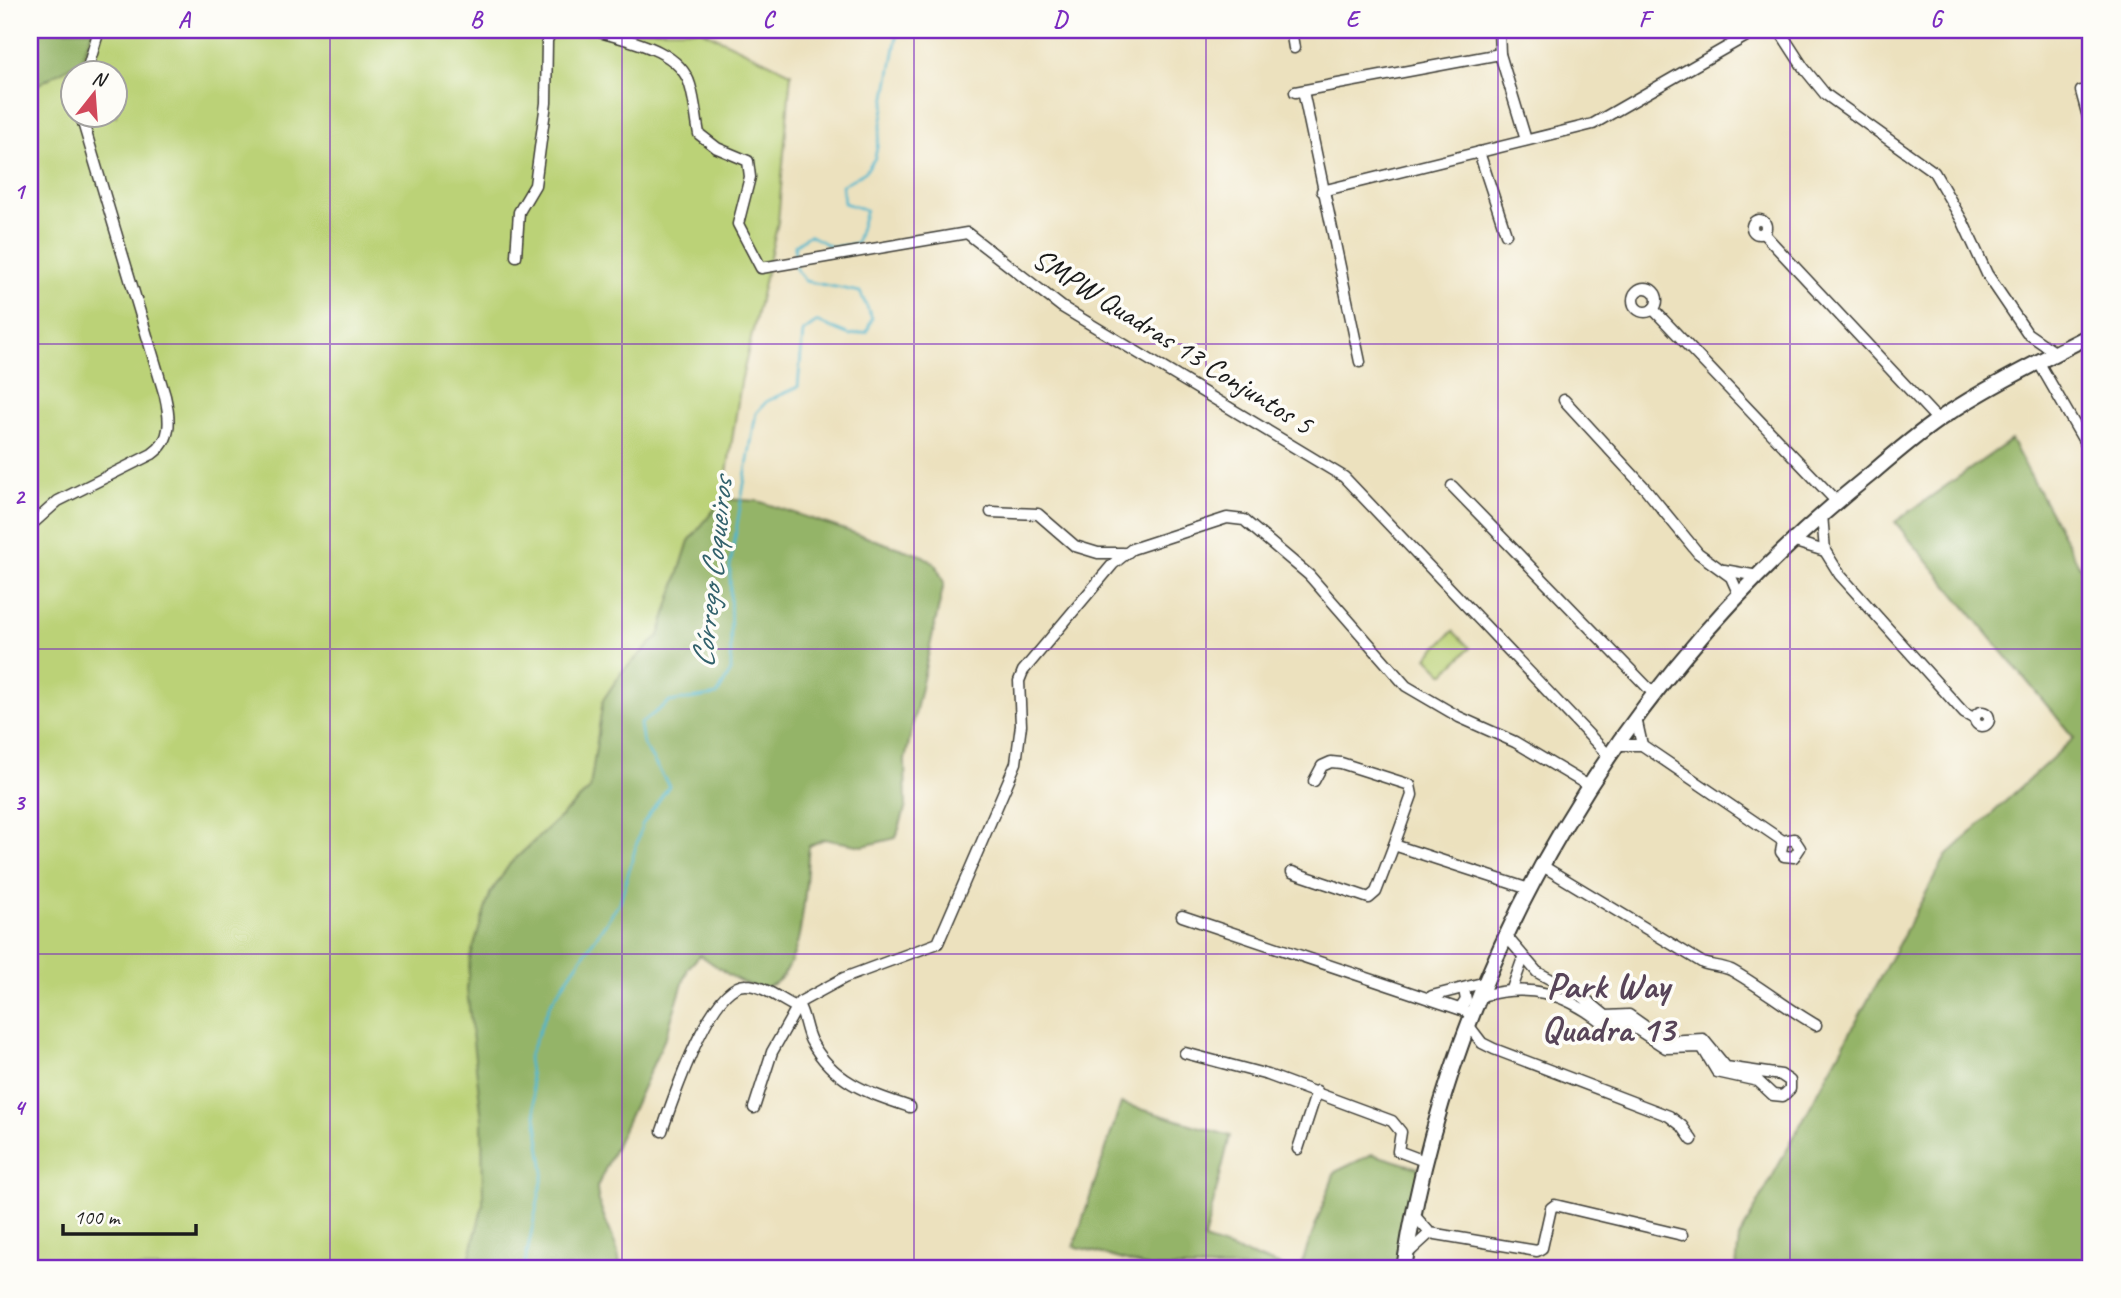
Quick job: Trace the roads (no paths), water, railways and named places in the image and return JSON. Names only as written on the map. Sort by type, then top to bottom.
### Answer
[{"type":"street","points":[[90,60],[99,30]]},
{"type":"street","points":[[516,256],[519,212],[535,186],[546,103],[547,40],[552,30]]},
{"type":"street","name":"SMPW Quadras 13 Conjuntos 5","points":[[593,30],[651,49],[673,61],[690,83],[699,134],[705,140],[748,161],[750,177],[738,224],[761,268],[967,233],[1062,307],[1333,470],[1353,485],[1613,751]]},
{"type":"street","points":[[1290,30],[1294,48]]},
{"type":"street","points":[[1499,30],[1500,54],[1526,141]]},
{"type":"street","points":[[1322,191],[1593,124],[1748,35],[1767,30]]},
{"type":"street","points":[[1779,30],[1803,67],[1825,94],[1934,172],[1963,222],[1987,274],[2027,333],[2056,353]]},
{"type":"street","points":[[1360,362],[1299,91],[1500,54]]},
{"type":"street","points":[[2081,91],[2091,128]]},
{"type":"street","points":[[30,526],[58,501],[152,454],[161,448],[168,435],[170,417],[165,396],[85,130]]},
{"type":"street","points":[[1479,152],[1506,234]]},
{"type":"street","points":[[1763,233],[1938,420]]},
{"type":"street","points":[[1653,309],[1836,501]]},
{"type":"street","points":[[1405,1262],[1427,1162],[1461,1050],[1465,1014],[1483,989],[1541,865],[1589,786],[1636,718],[1739,595],[1836,501],[1938,420],[2091,335]]},
{"type":"street","points":[[2039,363],[2091,453]]},
{"type":"street","points":[[1564,400],[1644,487],[1698,553],[1731,577],[1739,595]]},
{"type":"street","points":[[1452,486],[1654,694]]},
{"type":"street","points":[[991,512],[1038,514],[1075,546],[1098,553],[1123,553],[1227,518],[1244,520],[1310,575],[1406,686],[1459,717],[1521,746],[1589,786]]},
{"type":"street","points":[[1822,514],[1825,551],[1840,575],[1964,713],[1975,719]]},
{"type":"street","points":[[1793,541],[1825,551]]},
{"type":"street","points":[[754,1108],[772,1052],[797,1005],[844,978],[938,943],[1016,763],[1021,725],[1019,681],[1023,671],[1123,553]]},
{"type":"street","points":[[1723,570],[1758,576]]},
{"type":"street","points":[[1636,718],[1642,745],[1783,841]]},
{"type":"street","points":[[1613,751],[1642,745]]},
{"type":"street","points":[[1292,872],[1369,898],[1376,892],[1412,795],[1410,785],[1336,762],[1322,766],[1314,781]]},
{"type":"street","points":[[1394,845],[1529,889]]},
{"type":"street","points":[[1541,865],[1703,963],[1728,969],[1749,981],[1774,1001],[1816,1025]]},
{"type":"street","points":[[1182,916],[1428,996],[1465,1014]]},
{"type":"street","points":[[1428,996],[1483,989],[1526,989],[1554,996],[1590,1011],[1604,1024],[1629,1024],[1666,1048],[1702,1047],[1717,1072],[1758,1081],[1773,1096],[1783,1096],[1790,1089],[1790,1081],[1785,1076],[1726,1067],[1703,1039],[1666,1041],[1629,1015],[1606,1016],[1583,997],[1543,976],[1523,958],[1506,936]]},
{"type":"street","points":[[1512,989],[1523,958]]},
{"type":"street","points":[[662,1131],[701,1035],[727,995],[739,985],[750,985],[797,1005],[813,1044],[832,1071],[859,1089],[910,1107]]},
{"type":"street","points":[[1460,991],[1465,1014],[1482,1043],[1669,1116],[1682,1126],[1692,1140]]},
{"type":"street","points":[[1461,1050],[1482,1043]]},
{"type":"street","points":[[1185,1054],[1268,1074],[1396,1122],[1401,1132],[1398,1151],[1427,1162]]},
{"type":"street","points":[[1298,1149],[1317,1091]]},
{"type":"street","points":[[1414,1215],[1430,1233],[1537,1251],[1542,1248],[1551,1208],[1555,1205],[1682,1235]]},
{"type":"street","points":[[1405,1262],[1430,1233]]},
{"type":"waterway","points":[[30,41],[36,38],[33,30]]},
{"type":"waterway","name":"Córrego Coqueiros","points":[[794,260],[795,245],[809,235],[832,247],[856,244],[866,210],[844,203],[842,185],[865,172],[875,158],[898,30]]},
{"type":"waterway","name":"Córrego Coqueiros","points":[[524,1268],[544,1172],[528,1058],[550,1004],[620,902],[642,825],[669,786],[643,744],[640,724],[669,702],[717,695],[731,671],[730,567],[756,413],[767,401],[798,387],[803,332],[817,322],[850,335],[867,332],[872,318],[860,292],[805,281],[794,266]]},
{"type":"district","name":"Park Way Quadra 13","points":[[1608,1006]]}]
